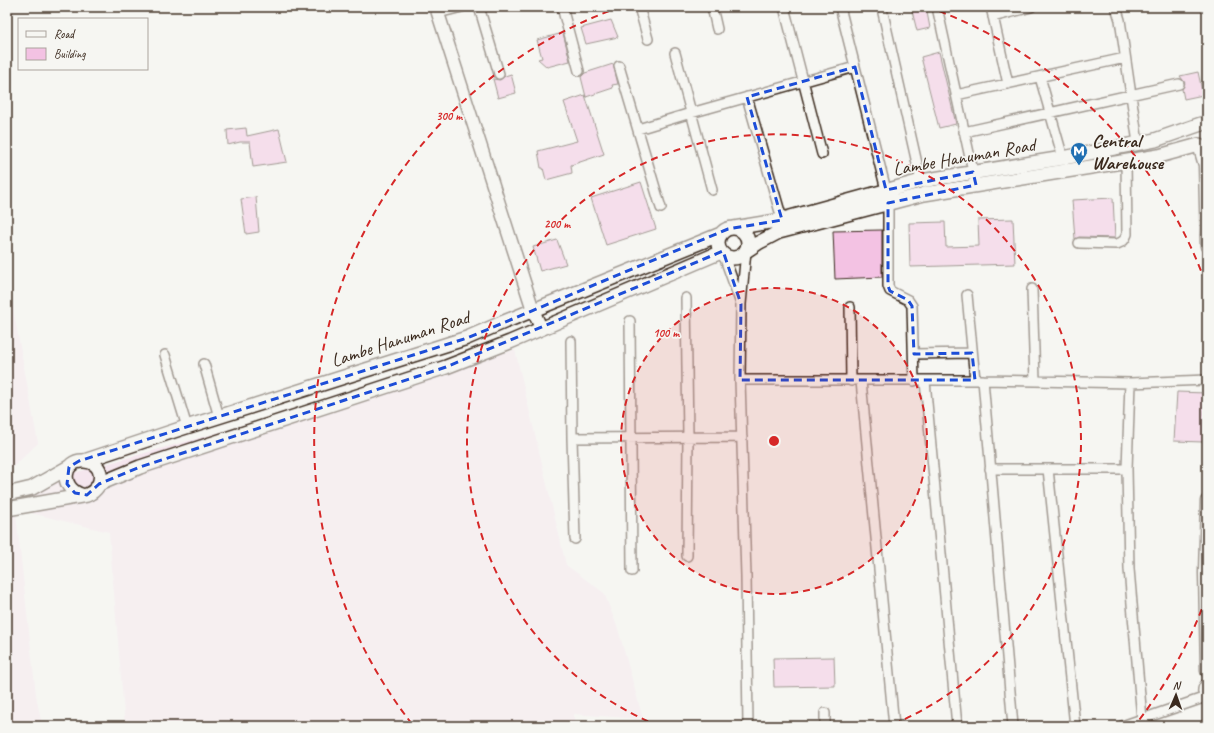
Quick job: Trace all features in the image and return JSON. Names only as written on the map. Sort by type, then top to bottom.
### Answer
[{"type":"main road","name":"Lambe Hanuman Road","points":[[734,228],[782,219],[921,181],[1063,158],[1155,140],[1204,124]]},
{"type":"main road","points":[[1203,146],[1197,142],[1194,134],[1195,130],[1204,124]]},
{"type":"main road","points":[[746,251],[749,246],[747,236],[739,229],[728,229],[721,234],[718,243],[723,254],[729,258],[738,258],[758,243],[779,232],[924,194],[1159,156],[1203,146]]},
{"type":"main road","points":[[921,181],[924,194]]},
{"type":"main road","name":"Lambe Hanuman Road","points":[[84,460],[467,338],[721,234]]},
{"type":"main road","name":"Lambe Hanuman Road","points":[[99,484],[140,467],[446,367],[723,254]]},
{"type":"main road","points":[[7,494],[32,488],[70,467],[74,463],[84,460],[94,464],[100,474],[99,484],[92,492],[86,495],[7,509]]},
{"type":"main road","points":[[70,467],[67,472],[67,484],[75,493],[81,495]]},
{"type":"street","points":[[462,7],[437,10],[533,310],[541,328]]},
{"type":"street","points":[[479,7],[499,74]]},
{"type":"street","points":[[562,7],[579,71]]},
{"type":"street","points":[[640,7],[648,39]]},
{"type":"street","points":[[712,7],[717,29]]},
{"type":"street","points":[[784,7],[822,154]]},
{"type":"street","points":[[840,7],[886,190]]},
{"type":"street","points":[[937,7],[976,185]]},
{"type":"street","points":[[991,7],[1008,84]]},
{"type":"street","points":[[993,17],[1031,7]]},
{"type":"street","points":[[1116,7],[1138,143]]},
{"type":"street","points":[[883,13],[921,181]]},
{"type":"street","points":[[675,53],[712,190]]},
{"type":"street","points":[[956,95],[1125,58]]},
{"type":"street","points":[[619,66],[661,208]]},
{"type":"street","points":[[638,129],[855,67]]},
{"type":"street","points":[[1040,77],[1063,158]]},
{"type":"street","points":[[964,132],[1179,84]]},
{"type":"street","points":[[747,97],[782,219]]},
{"type":"street","points":[[1203,146],[1205,165],[1207,246]]},
{"type":"street","points":[[1079,243],[1117,244],[1126,239],[1126,161]]},
{"type":"street","points":[[888,203],[888,286],[890,291],[908,300],[912,306],[914,380]]},
{"type":"street","points":[[746,251],[741,304],[740,380],[748,726]]},
{"type":"street","points":[[723,254],[741,304]]},
{"type":"street","points":[[1032,289],[1035,381]]},
{"type":"street","points":[[967,295],[972,353],[979,380],[990,469],[1013,726]]},
{"type":"street","points":[[686,298],[688,437],[687,556]]},
{"type":"street","points":[[850,307],[851,380]]},
{"type":"street","points":[[630,321],[632,571]]},
{"type":"street","points":[[571,341],[575,539]]},
{"type":"street","points":[[914,354],[972,353]]},
{"type":"street","points":[[166,355],[187,427]]},
{"type":"street","points":[[204,364],[219,417]]},
{"type":"street","points":[[740,380],[979,380],[1130,383],[1207,380]]},
{"type":"street","points":[[861,381],[894,726]]},
{"type":"street","points":[[925,381],[957,726]]},
{"type":"street","points":[[1130,383],[1127,469],[1129,569],[1142,719]]},
{"type":"street","points":[[572,438],[742,437]]},
{"type":"street","points":[[990,469],[1127,469]]},
{"type":"street","points":[[1048,469],[1075,726]]},
{"type":"street","points":[[1207,501],[1205,573],[1207,670]]},
{"type":"street","points":[[1122,726],[1207,693]]},
{"type":"street","points":[[824,713],[825,726]]},
{"type":"highlighted area","points":[[855,67],[886,190],[973,172],[976,185],[888,203],[888,286],[890,291],[908,300],[912,306],[914,354],[972,353],[975,380],[740,380],[741,304],[723,251],[446,367],[140,467],[99,484],[87,495],[75,493],[67,484],[69,467],[79,461],[467,338],[728,229],[782,220],[747,97]]},
{"type":"shaded area","points":[[7,276],[38,443],[11,469],[36,695],[42,726],[7,726]]},
{"type":"shaded area","points":[[515,350],[566,565],[604,593],[618,629],[643,719],[574,714],[574,726],[125,726],[109,532],[31,513],[27,486]]},
{"type":"building","points":[[911,7],[926,7],[930,28],[917,31]]},
{"type":"building","points":[[611,20],[618,37],[586,44],[581,28]]},
{"type":"building","points":[[563,33],[570,61],[547,67],[538,59],[542,58],[537,40]]},
{"type":"building","points":[[939,52],[956,124],[939,128],[921,57]]},
{"type":"building","points":[[613,64],[618,84],[612,85],[613,88],[586,97],[581,77],[585,73]]},
{"type":"building","points":[[1198,72],[1203,95],[1184,99],[1182,89],[1185,83],[1180,76]]},
{"type":"building","points":[[511,74],[516,93],[498,98],[493,79],[500,80]]},
{"type":"building","points":[[585,95],[604,154],[571,165],[572,173],[546,180],[543,168],[541,168],[538,151],[577,141],[564,102]]},
{"type":"building","points":[[246,128],[247,136],[279,129],[287,162],[253,167],[250,142],[240,142],[228,145],[227,130]]},
{"type":"building","points":[[641,182],[656,229],[606,245],[591,198]]},
{"type":"building","points":[[256,197],[259,232],[246,234],[241,199]]},
{"type":"building","points":[[1113,198],[1115,238],[1079,237],[1075,239],[1072,200]]},
{"type":"building","points":[[1013,219],[1015,264],[910,267],[909,223],[945,222],[946,247],[979,246],[978,220]]},
{"type":"building","points":[[882,230],[882,277],[835,279],[833,231]]},
{"type":"building","points":[[557,240],[566,264],[540,271],[533,247]]},
{"type":"building","points":[[1177,392],[1206,393],[1203,442],[1174,441]]},
{"type":"building","points":[[834,657],[835,686],[774,687],[773,658]]},
{"type":"place","name":"Central Warehouse","points":[[1079,166]]}]
